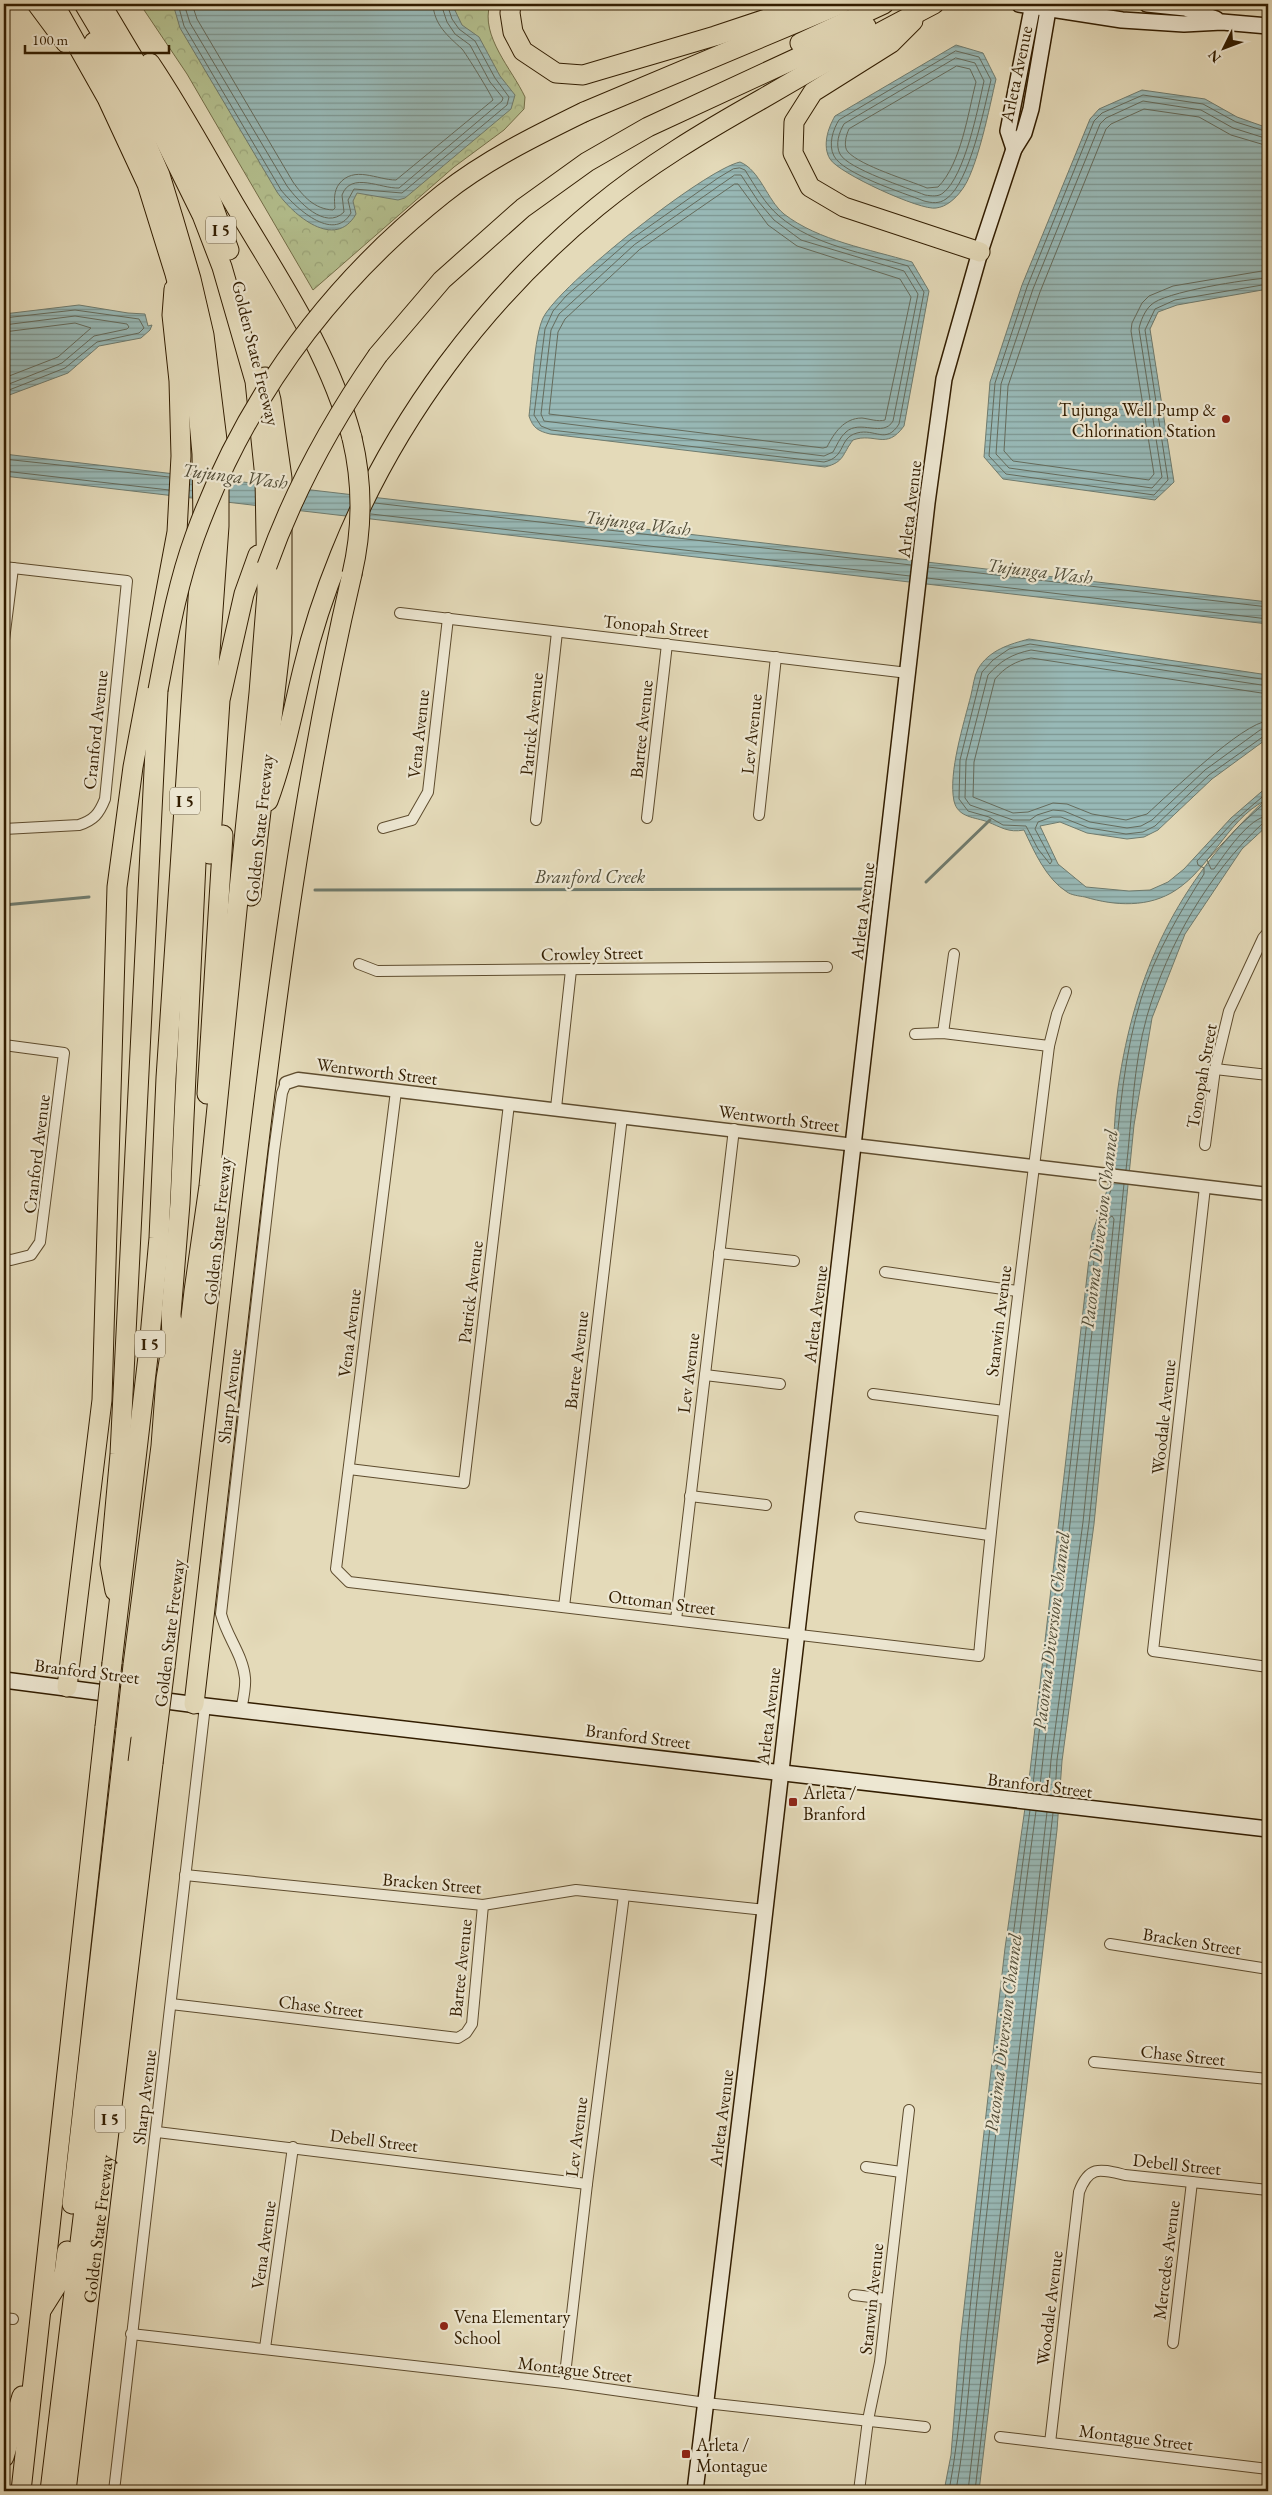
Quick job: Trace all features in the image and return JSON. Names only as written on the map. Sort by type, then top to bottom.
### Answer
[{"type":"highway","points":[[37,4],[107,98]]},
{"type":"highway","name":"I 5","points":[[21,2491],[104,1726],[149,1348],[159,1238],[166,1078],[211,525],[210,455],[185,312],[147,184],[107,98],[54,4]]},
{"type":"highway","points":[[72,4],[137,122],[160,175],[191,279],[204,335],[210,455]]},
{"type":"highway","points":[[84,4],[165,140],[202,216],[222,267],[254,381],[274,478]]},
{"type":"highway","name":"Golden State Freeway","points":[[66,2491],[145,1762],[149,1666],[215,1255],[260,820],[282,633],[274,515],[271,400],[234,264],[212,203],[187,148],[101,4]]},
{"type":"highway","points":[[110,4],[169,91],[284,286],[334,380],[352,438],[358,468],[361,506],[359,537],[320,724],[300,837],[280,979],[200,1705]]},
{"type":"highway","points":[[511,4],[510,13],[513,32],[523,51],[556,73],[583,75],[715,36],[811,4]]},
{"type":"highway","points":[[118,1609],[110,1564],[120,1454],[158,690],[181,580],[195,536],[218,478],[262,395],[294,347],[346,283],[379,250],[444,193],[500,156],[584,112],[841,4]]},
{"type":"highway","points":[[203,1225],[201,1210],[206,1115],[232,701],[262,561],[294,468],[318,422],[433,271],[514,198],[580,151],[642,117],[884,4]]},
{"type":"highway","points":[[373,351],[442,280],[523,208],[587,162],[648,127],[924,5]]},
{"type":"highway","points":[[924,5],[891,43],[813,92],[794,122],[793,154],[810,187],[844,207],[980,252]]},
{"type":"highway","points":[[260,820],[280,768],[312,634],[339,556],[354,521],[386,458],[430,387],[472,332],[517,282],[591,212],[652,166],[708,129],[924,5]]},
{"type":"highway","points":[[67,1687],[102,1400],[117,887],[133,768],[177,532],[181,456],[179,381],[172,315],[174,274]]},
{"type":"highway","points":[[40,2312],[64,2274],[126,1729],[149,1666],[225,1037],[265,628],[268,553],[274,515]]},
{"type":"highway","points":[[149,1666],[161,1446],[172,1336],[171,1314],[180,1204],[211,525]]},
{"type":"highway","points":[[172,1336],[178,1314],[188,1173],[195,1116],[220,700],[244,594],[262,561]]},
{"type":"highway","points":[[50,2491],[145,1762]]},
{"type":"highway","points":[[4,2457],[35,2354]]},
{"type":"main road","points":[[1147,4],[1185,8],[1222,22]]},
{"type":"main road","points":[[1036,6],[1122,20],[1184,24],[1222,22],[1268,26]]},
{"type":"main road","name":"Arleta Avenue","points":[[695,2491],[765,1910],[917,593],[944,379],[980,252],[1014,149],[1008,131],[1036,6]]},
{"type":"main road","name":"Branford Street","points":[[4,1680],[241,1710],[1268,1830]]},
{"type":"street","name":"Cranford Avenue","points":[[4,829],[78,825],[90,822],[100,813],[105,799],[127,581],[8,567]]},
{"type":"street","points":[[4,640],[8,567]]},
{"type":"street","name":"Tonopah Street","points":[[400,614],[448,618],[908,673]]},
{"type":"street","name":"Vena Avenue","points":[[383,828],[412,820],[428,792],[448,618]]},
{"type":"street","name":"Patrick Avenue","points":[[536,820],[557,632]]},
{"type":"street","name":"Bartee Avenue","points":[[648,818],[667,644]]},
{"type":"street","name":"Lev Avenue","points":[[759,815],[776,657]]},
{"type":"street","name":"Tonopah Street","points":[[1205,1146],[1215,1069],[1229,1011],[1263,938],[1268,932]]},
{"type":"street","points":[[943,1033],[954,954]]},
{"type":"street","name":"Crowley Street","points":[[359,964],[377,970],[827,967]]},
{"type":"street","points":[[556,1108],[571,970]]},
{"type":"street","name":"Stanwin Avenue","points":[[979,1656],[989,1535],[1017,1291],[1049,1046],[1057,1014],[1066,992]]},
{"type":"street","points":[[915,1034],[943,1033],[1049,1046]]},
{"type":"street","name":"Cranford Avenue","points":[[4,1045],[64,1053],[42,1234],[37,1249],[31,1255],[11,1260],[4,1259]]},
{"type":"street","points":[[1215,1069],[1268,1075]]},
{"type":"street","name":"Wentworth Street","points":[[286,1083],[298,1079],[556,1108],[1268,1194]]},
{"type":"street","name":"Sharp Avenue","points":[[241,1710],[246,1680],[239,1654],[225,1630],[222,1614],[274,1151],[282,1093],[286,1083]]},
{"type":"street","name":"Vena Avenue","points":[[342,1577],[336,1569],[396,1091]]},
{"type":"street","name":"Patrick Avenue","points":[[349,1469],[464,1483],[509,1104]]},
{"type":"street","name":"Bartee Avenue","points":[[564,1607],[622,1117]]},
{"type":"street","name":"Lev Avenue","points":[[676,1620],[734,1129]]},
{"type":"street","name":"Woodale Avenue","points":[[1205,1187],[1153,1651],[1268,1667]]},
{"type":"street","points":[[719,1253],[794,1261]]},
{"type":"street","points":[[885,1272],[1017,1291]]},
{"type":"street","points":[[704,1375],[780,1384]]},
{"type":"street","points":[[873,1394],[1004,1412]]},
{"type":"street","points":[[690,1496],[766,1505]]},
{"type":"street","points":[[860,1518],[989,1535]]},
{"type":"street","name":"Ottoman Street","points":[[342,1577],[349,1582],[979,1656]]},
{"type":"street","name":"Sharp Avenue","points":[[114,2491],[131,2334],[157,2132],[185,1875],[200,1705]]},
{"type":"street","name":"Bracken Street","points":[[185,1875],[482,1905],[576,1890],[765,1910]]},
{"type":"street","name":"Lev Avenue","points":[[564,2383],[586,2184],[624,1895]]},
{"type":"street","name":"Bartee Avenue","points":[[466,2033],[472,2024],[482,1905]]},
{"type":"street","name":"Bracken Street","points":[[1110,1944],[1268,1969]]},
{"type":"street","name":"Chase Street","points":[[171,2004],[458,2038],[466,2033]]},
{"type":"street","name":"Chase Street","points":[[1094,2062],[1268,2079]]},
{"type":"street","name":"Stanwin Avenue","points":[[859,2491],[868,2420],[880,2362],[909,2110]]},
{"type":"street","name":"Debell Street","points":[[157,2132],[586,2184]]},
{"type":"street","name":"Vena Avenue","points":[[265,2348],[293,2147]]},
{"type":"street","points":[[866,2167],[901,2172]]},
{"type":"street","name":"Debell Street","points":[[1084,2178],[1096,2170],[1268,2190]]},
{"type":"street","name":"Woodale Avenue","points":[[1050,2443],[1079,2192],[1084,2178]]},
{"type":"street","name":"Mercedes Avenue","points":[[1173,2342],[1192,2182]]},
{"type":"street","points":[[854,2295],[887,2299]]},
{"type":"street","name":"Montague Street","points":[[131,2334],[564,2383],[706,2403],[925,2428]]},
{"type":"street","name":"Montague Street","points":[[1000,2437],[1268,2469]]},
{"type":"green space","points":[[140,4],[490,4],[489,28],[499,52],[525,97],[524,109],[504,130],[454,167],[313,290],[187,74]]},
{"type":"water","points":[[173,4],[452,4],[462,25],[479,37],[500,76],[515,95],[511,109],[405,198],[398,200],[357,193],[353,201],[356,214],[347,225],[337,229],[315,226],[303,219],[277,192],[180,28]]},
{"type":"water","points":[[956,45],[983,53],[996,79],[978,154],[967,182],[953,200],[936,208],[914,204],[880,190],[848,173],[830,159],[826,143],[830,126],[835,116]]},
{"type":"water","points":[[1142,90],[1205,99],[1237,117],[1268,128],[1268,289],[1177,305],[1158,312],[1150,329],[1174,482],[1155,500],[1003,479],[984,457],[990,382],[1022,285],[1090,119],[1099,109]]},
{"type":"water","points":[[740,162],[747,166],[758,178],[778,208],[798,223],[829,238],[912,262],[929,291],[904,426],[892,438],[861,438],[853,440],[840,460],[825,467],[550,434],[536,428],[529,416],[535,351],[543,318],[555,302],[603,256],[666,206],[696,185]]},
{"type":"water","points":[[79,305],[145,314],[148,326],[152,325],[150,330],[141,338],[99,346],[68,373],[4,397],[4,314]]},
{"type":"water","points":[[4,454],[1268,602],[1268,624],[4,476]]},
{"type":"water","name":"Pacoima Diversion Channel","points":[[1029,639],[1268,675],[1268,738],[1212,779],[1158,830],[1144,837],[1127,839],[1087,833],[1060,822],[1040,826],[1058,864],[1086,887],[1129,891],[1150,890],[1168,882],[1184,869],[1231,818],[1268,786],[1268,825],[1242,849],[1185,934],[1152,1018],[1134,1125],[1094,1524],[1062,1761],[1057,1830],[979,2491],[944,2491],[951,2455],[960,2343],[1005,1948],[1029,1780],[1092,1233],[1110,1178],[1116,1101],[1126,1045],[1136,1005],[1149,967],[1165,931],[1184,897],[1233,832],[1264,801],[1240,820],[1188,880],[1166,896],[1132,904],[1096,900],[1067,892],[1047,872],[1024,830],[1018,831],[1001,828],[963,814],[956,807],[954,801],[953,777],[955,763],[977,672],[983,662],[994,652]]},
{"type":"waterway","name":"Branford Creek","points":[[926,882],[990,820]]},
{"type":"waterway","name":"Branford Creek","points":[[315,890],[865,889]]},
{"type":"waterway","name":"Branford Creek","points":[[4,905],[89,897]]},
{"type":"place","name":"Tujunga Well Pump & Chlorination Station","points":[[1226,419]]},
{"type":"place","name":"Arleta / Branford","points":[[793,1802]]},
{"type":"place","name":"Vena Elementary School","points":[[444,2326]]},
{"type":"place","name":"Arleta / Montague","points":[[686,2454]]},
{"type":"water label","name":"Tujunga Wash","points":[[235,476]]},
{"type":"water label","name":"Tujunga Wash","points":[[638,523]]},
{"type":"water label","name":"Tujunga Wash","points":[[1040,571]]}]
